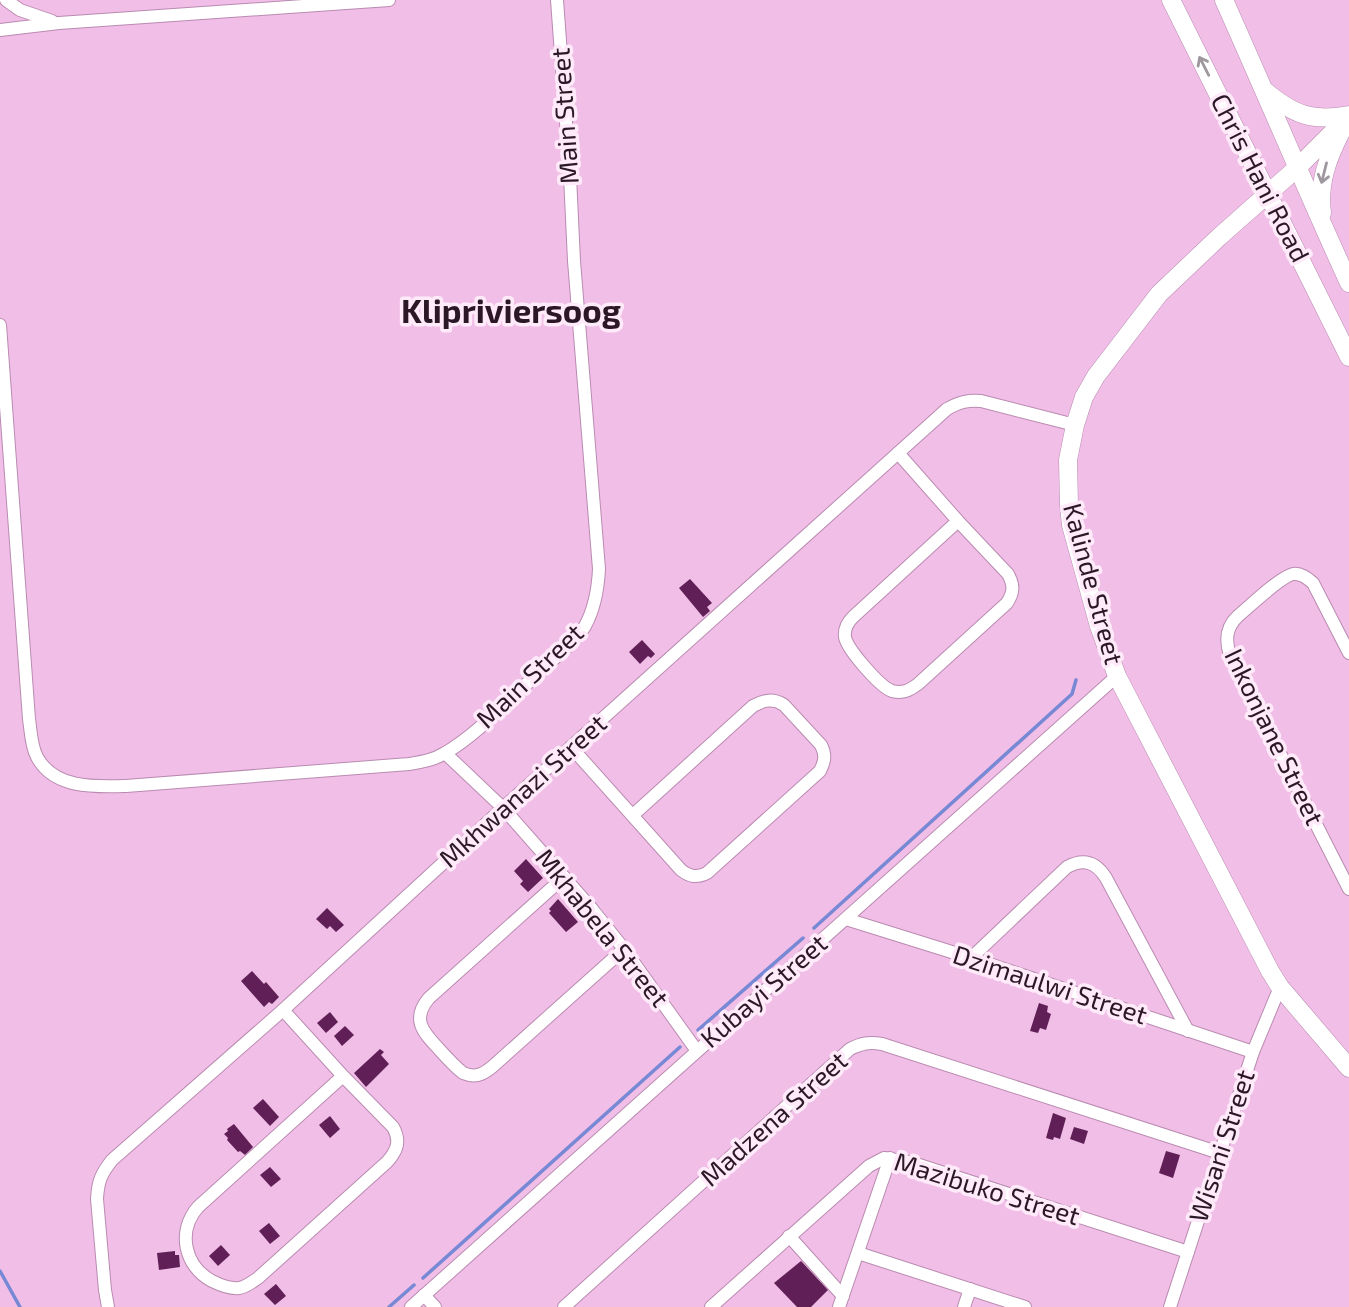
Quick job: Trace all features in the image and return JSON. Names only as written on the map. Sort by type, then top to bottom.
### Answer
[{"type":"street","points":[[6,0],[20,10],[59,23]]},
{"type":"street","points":[[0,30],[59,23],[389,0]]},
{"type":"street","name":"Main Street","points":[[0,325],[29,719],[33,747],[48,771],[79,785],[126,786],[409,764],[436,758],[456,747],[569,644],[584,627],[598,590],[599,569],[574,261],[557,0]]},
{"type":"street","name":"Chris Hani Road","points":[[1171,0],[1349,357]]},
{"type":"street","name":"Chris Hani Road","points":[[1224,0],[1349,283]]},
{"type":"street","points":[[1265,91],[1290,110],[1308,117],[1349,116]]},
{"type":"street","points":[[1325,232],[1321,199],[1324,173],[1349,116]]},
{"type":"street","name":"Kalinde Street","points":[[1349,116],[1297,168],[1159,294],[1096,376],[1084,397],[1075,425],[1068,460],[1067,484],[1071,525],[1099,626],[1117,676],[1260,955],[1280,987],[1349,1068]]},
{"type":"street","name":"Mkhwanazi Street","points":[[108,1307],[97,1199],[102,1174],[112,1160],[283,1010],[503,808],[947,409],[968,400],[992,402],[1075,425]]},
{"type":"street","points":[[898,453],[1008,574],[1013,589],[1007,603],[918,684],[903,692],[894,691],[880,683],[850,649],[845,628],[853,617],[958,521]]},
{"type":"street","name":"Inkonjane Street","points":[[1349,653],[1313,583],[1301,575],[1293,574],[1281,580],[1232,622],[1227,637],[1227,647],[1349,889]]},
{"type":"street","name":"Kubayi Street","points":[[411,1307],[1117,676]]},
{"type":"street","points":[[571,747],[681,870],[691,876],[707,873],[820,771],[825,758],[824,751],[784,705],[778,701],[762,701],[752,706],[633,815]]},
{"type":"street","name":"Mkhabela Street","points":[[445,753],[503,808],[564,877],[624,949],[697,1051]]},
{"type":"street","points":[[971,958],[1067,867],[1084,861],[1094,863],[1101,869],[1188,1031]]},
{"type":"street","points":[[564,877],[429,998],[422,1006],[420,1014],[424,1033],[457,1069],[469,1076],[481,1075],[624,949]]},
{"type":"street","name":"Dzimaulwi Street","points":[[846,919],[1253,1052]]},
{"type":"street","name":"Wisani Street","points":[[1170,1307],[1253,1052],[1280,987]]},
{"type":"street","points":[[283,1010],[393,1127],[398,1135],[396,1150],[248,1285],[229,1287],[205,1277],[190,1259],[186,1235],[190,1216],[343,1076]]},
{"type":"street","name":"Madzena Street","points":[[564,1307],[850,1049],[860,1044],[882,1044],[1220,1153]]},
{"type":"street","name":"Mazibuko Street","points":[[711,1307],[869,1166],[884,1158],[913,1163],[1188,1252]]},
{"type":"street","points":[[841,1302],[890,1158]]},
{"type":"street","points":[[789,1236],[841,1302]]},
{"type":"street","points":[[858,1254],[1026,1307]]},
{"type":"street","points":[[964,1307],[970,1289]]},
{"type":"street","points":[[424,1295],[435,1307]]},
{"type":"building","points":[[690,579],[712,603],[707,607],[710,611],[703,617],[679,588]]},
{"type":"building","points":[[642,640],[655,654],[651,658],[648,656],[640,664],[629,652]]},
{"type":"building","points":[[526,859],[543,878],[528,892],[520,884],[523,881],[514,871]]},
{"type":"building","points":[[558,899],[578,922],[566,932],[549,913],[549,909]]},
{"type":"building","points":[[327,908],[344,925],[336,932],[330,926],[327,929],[316,919]]},
{"type":"building","points":[[252,971],[279,997],[272,1004],[269,1002],[264,1007],[241,981]]},
{"type":"building","points":[[1039,1003],[1048,1006],[1047,1012],[1051,1014],[1046,1030],[1040,1028],[1038,1033],[1030,1031]]},
{"type":"building","points":[[330,1012],[338,1022],[326,1033],[317,1023]]},
{"type":"building","points":[[345,1026],[354,1035],[342,1046],[334,1036]]},
{"type":"building","points":[[380,1049],[384,1052],[381,1055],[389,1064],[366,1087],[354,1073]]},
{"type":"building","points":[[263,1099],[279,1117],[270,1126],[253,1108]]},
{"type":"building","points":[[1053,1113],[1066,1118],[1060,1139],[1054,1137],[1053,1140],[1046,1138]]},
{"type":"building","points":[[330,1116],[340,1129],[330,1138],[319,1125]]},
{"type":"building","points":[[234,1124],[253,1147],[245,1155],[238,1152],[224,1134]]},
{"type":"building","points":[[1074,1127],[1088,1131],[1084,1144],[1070,1139]]},
{"type":"building","points":[[1166,1151],[1180,1155],[1173,1178],[1159,1173]]},
{"type":"building","points":[[270,1167],[281,1179],[271,1187],[260,1175]]},
{"type":"building","points":[[269,1223],[280,1236],[270,1244],[259,1231]]},
{"type":"building","points":[[221,1245],[230,1255],[218,1266],[209,1256]]},
{"type":"building","points":[[175,1251],[175,1255],[179,1255],[180,1267],[159,1270],[157,1253]]},
{"type":"building","points":[[801,1261],[828,1290],[811,1307],[797,1307],[774,1283]]},
{"type":"building","points":[[276,1284],[286,1296],[275,1305],[264,1294]]},
{"type":"waterway","points":[[814,928],[1072,694],[1076,680]]},
{"type":"waterway","points":[[698,1030],[803,938]]},
{"type":"waterway","points":[[423,1278],[680,1047]]},
{"type":"waterway","points":[[0,1271],[20,1307]]},
{"type":"waterway","points":[[389,1307],[414,1285]]},
{"type":"district","name":"Klipriviersoog","points":[[511,311]]}]
